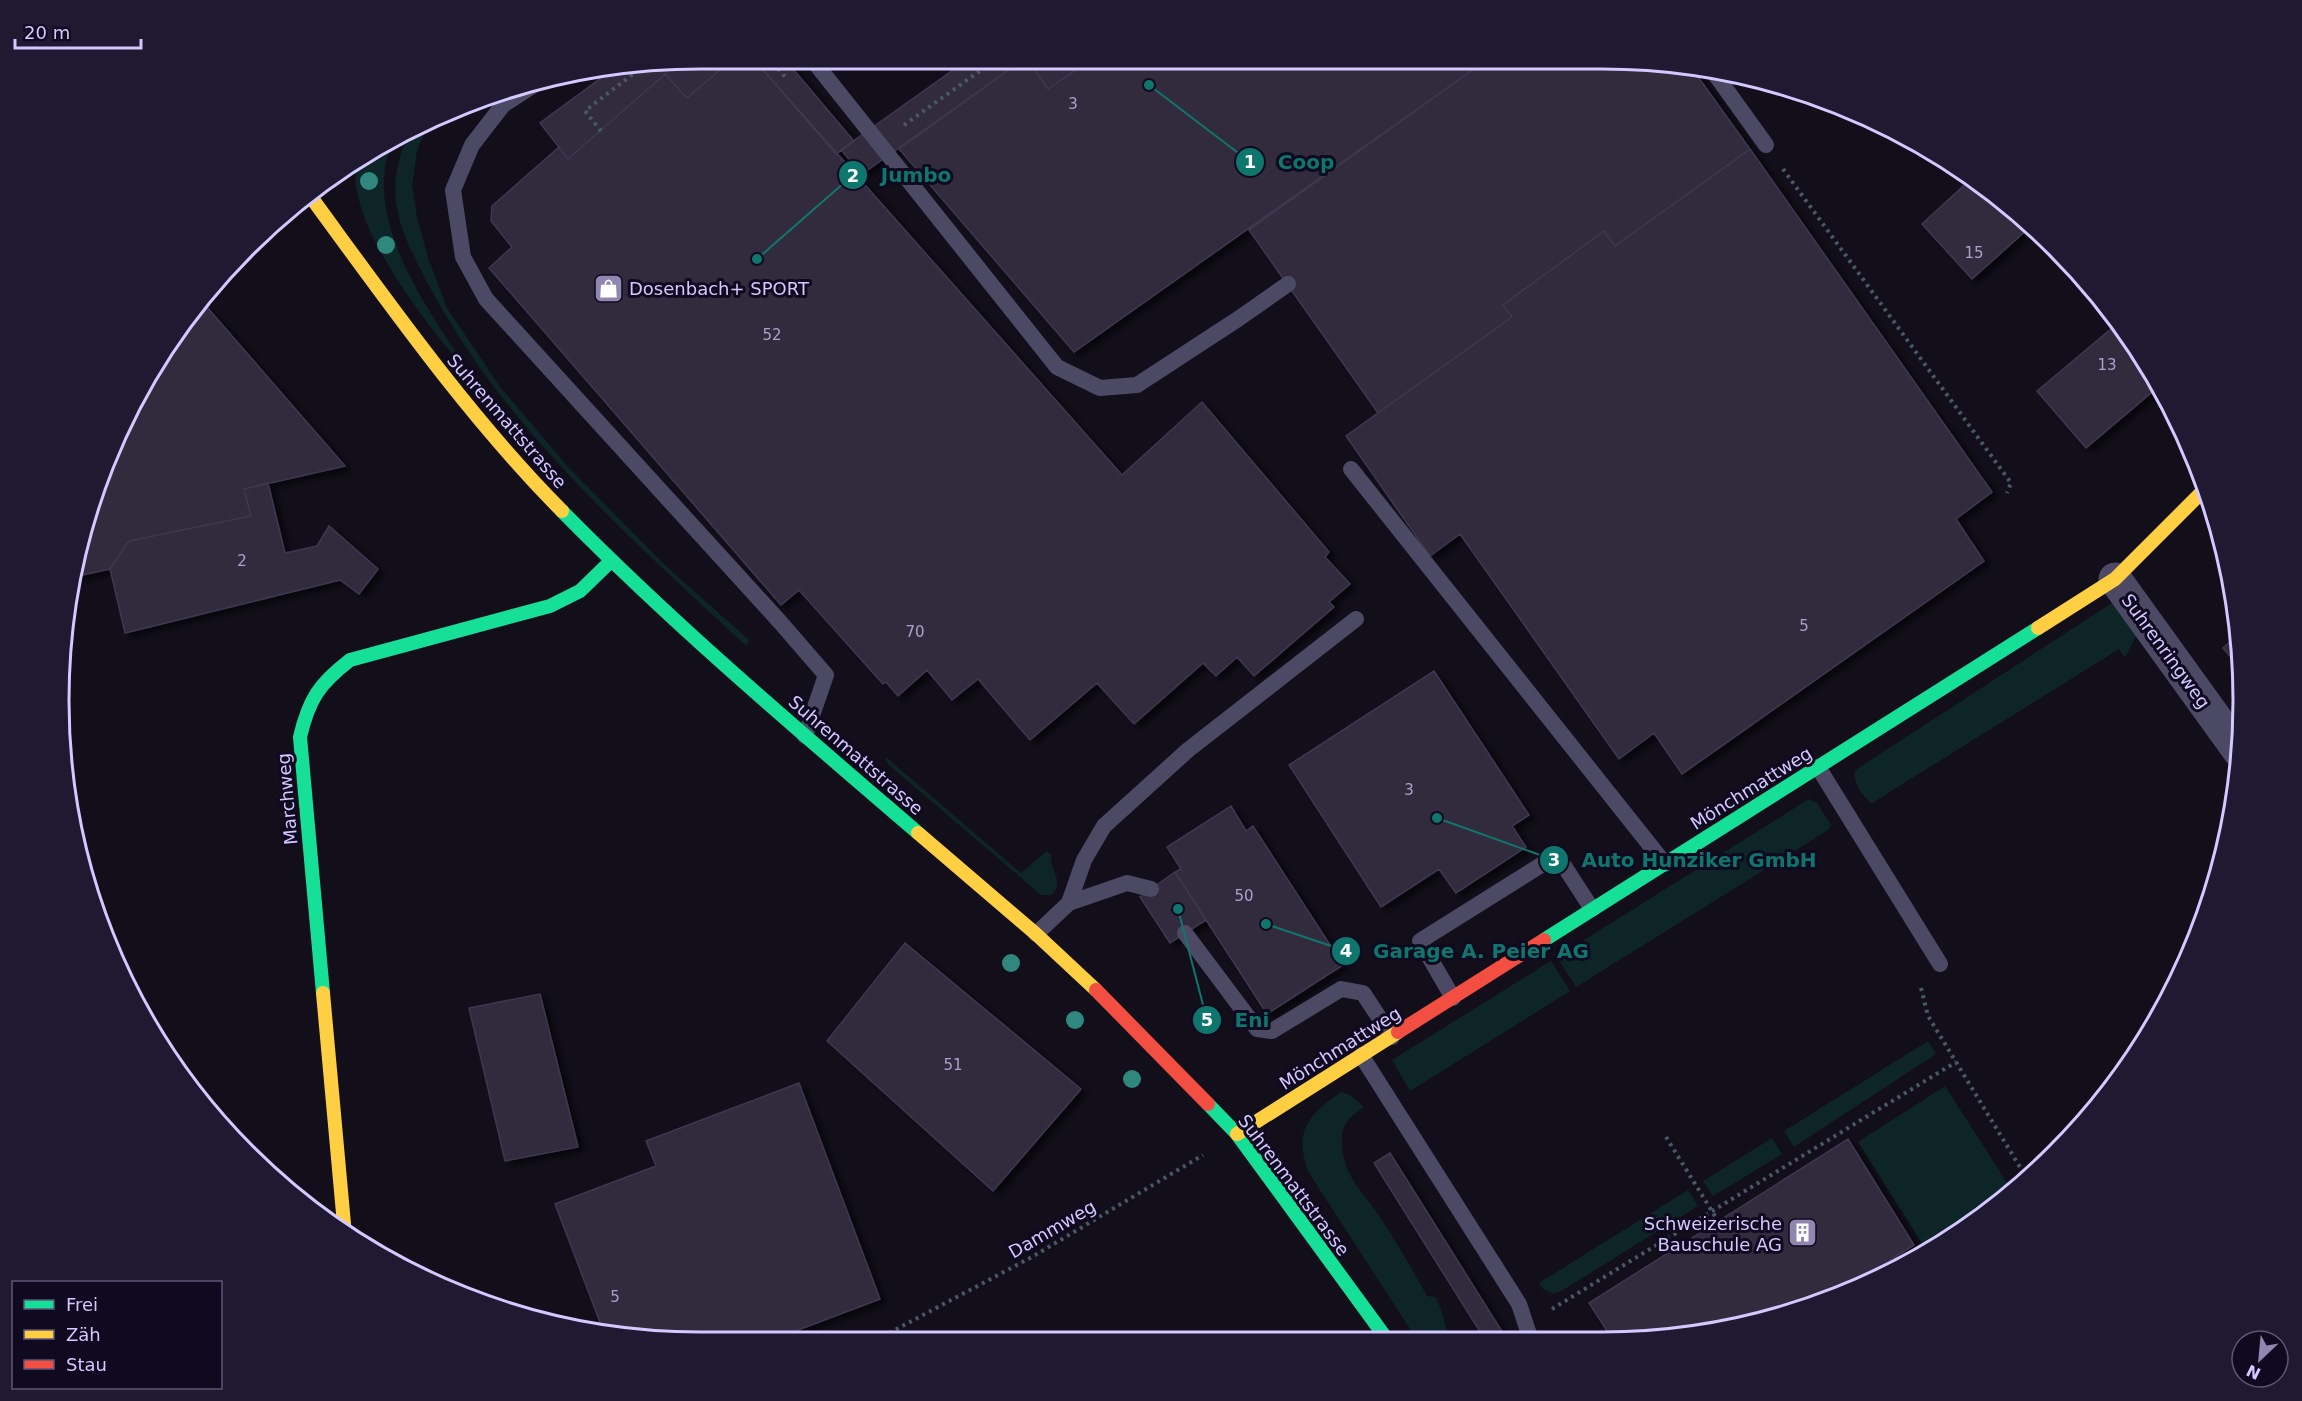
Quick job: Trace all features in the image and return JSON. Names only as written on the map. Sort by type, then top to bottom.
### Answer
[{"type":"street","name":"Suhrenmattstrasse","points":[[314,201],[432,362],[542,490],[611,561],[805,736],[1036,934],[1123,1015],[1237,1134],[1382,1332]]},
{"type":"street","name":"Mönchmattweg","points":[[1237,1134],[2115,579],[2198,496]]},
{"type":"street","name":"Marchweg","points":[[344,1222],[300,737],[307,706],[324,680],[350,660],[550,606],[580,591],[611,561]]},
{"type":"street","name":"Suhrenringweg","points":[[2115,579],[2232,743]]},
{"type":"lane","points":[[820,69],[1057,367],[1100,388],[1137,385],[1287,284]]},
{"type":"lane","points":[[1719,80],[1766,145]]},
{"type":"lane","points":[[513,98],[503,105],[472,145],[453,190],[463,257],[486,299],[826,675],[805,736]]},
{"type":"lane","points":[[1351,469],[1665,864]]},
{"type":"lane","points":[[1069,903],[1084,860],[1104,826],[1188,750],[1356,619]]},
{"type":"lane","points":[[1818,767],[1940,964]]},
{"type":"lane","points":[[1453,998],[1420,941],[1557,855],[1592,909]]},
{"type":"lane","points":[[1036,934],[1069,903],[1127,883],[1151,889]]},
{"type":"lane","points":[[1185,933],[1257,1029],[1272,1031],[1341,990],[1363,993],[1392,1037]]},
{"type":"lane","points":[[1361,1055],[1519,1304],[1528,1329]]},
{"type":"path","points":[[601,131],[585,111],[635,72]]},
{"type":"path","points":[[1766,145],[2011,483],[2007,493]]},
{"type":"path","points":[[1918,978],[1928,1016],[2022,1171]]},
{"type":"path","points":[[1528,1329],[1712,1211],[1956,1062]]},
{"type":"path","name":"Dammweg","points":[[891,1332],[1032,1257],[1237,1134]]},
{"type":"path","points":[[1666,1137],[1718,1221]]},
{"type":"green space","points":[[425,132],[417,151],[412,185],[417,217],[428,258],[447,308],[501,388],[569,468],[668,568],[749,640],[747,645],[655,561],[569,475],[491,383],[457,333],[426,280],[406,239],[395,196],[398,165],[405,143]]},
{"type":"green space","points":[[391,151],[385,167],[385,199],[391,231],[420,295],[474,381],[396,278],[364,217],[357,188],[356,171]]},
{"type":"green space","points":[[2118,599],[2141,626],[2125,658],[2119,649],[1872,803],[1862,794],[1854,774],[1857,769]]},
{"type":"green space","points":[[885,758],[1021,873],[1047,851],[1051,855],[1056,876],[1056,889],[1051,895],[1041,895],[889,765]]},
{"type":"green space","points":[[1809,799],[1817,803],[1831,825],[1828,830],[1576,987],[1557,957]]},
{"type":"green space","points":[[1551,961],[1570,991],[1410,1091],[1392,1060]]},
{"type":"green space","points":[[1928,1041],[1936,1054],[1794,1147],[1784,1131]]},
{"type":"green space","points":[[1945,1086],[2008,1184],[1952,1226],[1922,1244],[1858,1142]]},
{"type":"green space","points":[[1341,1092],[1350,1095],[1364,1107],[1349,1119],[1342,1134],[1344,1159],[1352,1178],[1388,1229],[1427,1296],[1435,1297],[1438,1302],[1447,1332],[1412,1332],[1309,1173],[1304,1159],[1303,1135],[1312,1117]]},
{"type":"green space","points":[[1772,1138],[1782,1154],[1713,1196],[1703,1181]]},
{"type":"green space","points":[[1688,1190],[1698,1206],[1563,1290],[1553,1294],[1543,1289],[1539,1283]]},
{"type":"building","points":[[721,69],[762,69],[1122,475],[1202,402],[1329,552],[1325,557],[1350,584],[1329,602],[1334,607],[1254,676],[1237,657],[1216,676],[1203,663],[1134,724],[1097,683],[1030,740],[978,679],[952,700],[927,670],[898,696],[886,682],[883,684],[799,590],[781,605],[489,268],[512,247],[491,221],[492,206],[559,147],[568,159],[665,74],[687,98]]},
{"type":"building","points":[[721,69],[687,98],[665,74],[568,159],[540,123],[603,77],[659,70]]},
{"type":"building","points":[[762,69],[793,69],[854,141],[836,154]]},
{"type":"building","points":[[955,69],[1010,69],[862,174],[841,150]]},
{"type":"building","points":[[1010,69],[1034,69],[1048,89],[1077,69],[1474,69],[1074,352],[899,149]]},
{"type":"building","points":[[1034,69],[1077,69],[1048,89]]},
{"type":"building","points":[[1474,69],[1643,70],[1698,76],[1750,149],[1615,246],[1604,231],[1503,305],[1512,317],[1378,413],[1249,230]]},
{"type":"building","points":[[1750,149],[1992,492],[1956,519],[1984,561],[1682,774],[1654,733],[1619,759],[1460,534],[1430,556],[1346,436],[1512,317],[1503,305],[1604,231],[1615,246]]},
{"type":"building","points":[[1965,184],[2024,232],[1972,279],[1922,224]]},
{"type":"building","points":[[207,307],[345,466],[244,489],[251,516],[129,541],[110,569],[81,575],[91,537],[117,459],[154,385],[175,350]]},
{"type":"building","points":[[2112,328],[2152,392],[2086,448],[2037,391]]},
{"type":"building","points":[[268,483],[285,553],[317,546],[329,526],[378,569],[359,594],[340,580],[125,633],[110,569],[129,541],[251,516],[244,489]]},
{"type":"building","points":[[2230,641],[2232,659],[2223,648]]},
{"type":"building","points":[[1434,671],[1529,815],[1512,826],[1526,847],[1456,893],[1439,869],[1381,907],[1289,765]]},
{"type":"building","points":[[1231,806],[1246,831],[1253,826],[1343,965],[1267,1014],[1175,872],[1181,869],[1167,847]]},
{"type":"building","points":[[1175,872],[1206,920],[1170,943],[1140,897]]},
{"type":"building","points":[[905,943],[1081,1089],[993,1191],[827,1041]]},
{"type":"building","points":[[540,994],[578,1147],[505,1161],[469,1008]]},
{"type":"building","points":[[799,1083],[880,1299],[793,1332],[659,1331],[601,1324],[555,1204],[656,1166],[646,1141]]},
{"type":"building","name":"Schweizerische Bauschule AG","points":[[1848,1139],[1914,1245],[1875,1270],[1843,1284],[1765,1310],[1725,1320],[1684,1327],[1608,1332],[1589,1303]]},
{"type":"building","points":[[1390,1153],[1502,1332],[1480,1332],[1374,1163]]},
{"type":"traffic: fast","points":[[562,511],[692,636],[918,833]]},
{"type":"traffic: fast","points":[[323,993],[300,737],[307,712],[317,693],[330,677],[350,660],[550,606],[580,591],[611,561]]},
{"type":"traffic: fast","points":[[1544,940],[2038,628]]},
{"type":"traffic: fast","points":[[1208,1104],[1237,1134],[1382,1332]]},
{"type":"traffic: slow","points":[[314,201],[461,397],[493,436],[562,511]]},
{"type":"traffic: slow","points":[[2038,628],[2115,579],[2198,496]]},
{"type":"traffic: slow","points":[[918,833],[1036,934],[1096,990]]},
{"type":"traffic: slow","points":[[323,993],[344,1222]]},
{"type":"traffic: slow","points":[[1237,1134],[1398,1032]]},
{"type":"traffic: jam","points":[[1398,1032],[1544,940]]},
{"type":"traffic: jam","points":[[1096,990],[1208,1104]]},
{"type":"place","name":"Coop","points":[[1149,85]]},
{"type":"place","name":"Jumbo","points":[[757,259]]},
{"type":"place","name":"Dosenbach+ SPORT","points":[[608,288]]},
{"type":"place","name":"Auto Hunziker GmbH","points":[[1437,818]]},
{"type":"place","name":"Eni","points":[[1178,909]]},
{"type":"place","name":"Garage A. Peier AG","points":[[1266,924]]},
{"type":"place","name":"Schweizerische Bauschule AG","points":[[1803,1233]]}]
